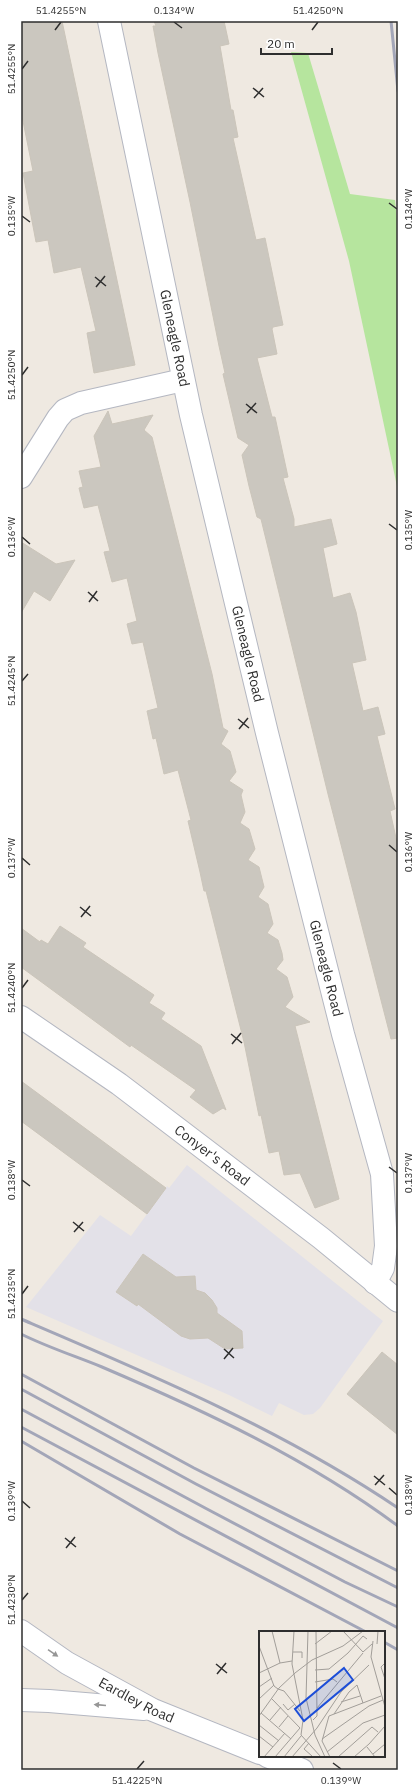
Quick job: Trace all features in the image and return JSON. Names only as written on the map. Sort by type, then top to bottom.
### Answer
[{"type":"street","name":"Gleneagle Road","points":[[109,21],[183,380],[267,733],[343,1034],[382,1174],[386,1246],[383,1268],[375,1283]]},
{"type":"street","points":[[21,477],[55,423],[65,410],[100,397],[183,380]]},
{"type":"street","name":"Conyer's Road","points":[[21,1017],[119,1084],[321,1238],[398,1301]]},
{"type":"street","name":"Eardley Road","points":[[21,1631],[67,1663],[153,1710],[259,1753]]},
{"type":"street","points":[[21,1700],[153,1710]]},
{"type":"street","points":[[270,1757],[302,1770]]},
{"type":"shaded area","points":[[187,1165],[383,1321],[320,1408],[313,1414],[304,1415],[279,1403],[272,1416],[229,1395],[26,1307],[100,1215],[131,1236],[167,1186],[169,1188]]},
{"type":"green space","points":[[291,52],[308,53],[350,194],[395,200],[398,231],[398,491],[349,261]]},
{"type":"building","points":[[21,21],[62,21],[135,365],[94,373],[87,333],[96,331],[81,267],[54,273],[48,240],[36,242],[23,173],[33,171],[21,111]]},
{"type":"building","points":[[154,21],[224,21],[229,44],[220,46],[231,110],[233,110],[238,137],[233,138],[256,240],[265,238],[283,325],[273,327],[272,329],[277,354],[257,358],[272,417],[275,417],[288,477],[283,478],[294,519],[294,527],[331,519],[337,544],[323,548],[333,598],[350,593],[356,612],[366,660],[352,663],[363,711],[378,707],[385,734],[377,736],[395,809],[390,811],[398,847],[398,1038],[391,1039],[328,794],[261,519],[257,517],[249,486],[242,455],[249,445],[238,438],[223,374],[225,373],[158,53],[153,26],[156,26]]},
{"type":"building","points":[[108,411],[112,424],[153,415],[144,430],[152,437],[212,674],[223,728],[228,731],[221,744],[230,751],[236,772],[229,781],[243,790],[241,795],[245,812],[240,823],[249,829],[255,849],[248,860],[259,867],[264,887],[258,897],[268,904],[273,924],[267,933],[278,940],[282,953],[283,960],[276,969],[287,977],[293,997],[285,1007],[310,1022],[295,1026],[339,1199],[315,1208],[300,1173],[284,1175],[279,1151],[269,1153],[261,1115],[259,1116],[244,1042],[206,891],[204,891],[188,821],[191,820],[178,770],[164,774],[156,738],[153,739],[147,711],[158,708],[143,642],[132,644],[127,624],[137,621],[127,578],[112,582],[104,552],[110,551],[98,505],[84,508],[79,488],[83,487],[79,471],[101,467],[94,436]]},
{"type":"building","points":[[21,542],[56,564],[75,560],[50,601],[34,591],[21,613]]},
{"type":"building","points":[[60,926],[86,943],[83,947],[154,995],[149,1003],[165,1013],[161,1019],[201,1046],[226,1110],[223,1108],[213,1114],[190,1097],[196,1090],[131,1045],[130,1047],[21,967],[21,928],[40,942],[41,940],[48,944]]},
{"type":"building","points":[[21,1081],[166,1188],[147,1214],[21,1121]]},
{"type":"building","points":[[143,1254],[176,1277],[195,1276],[196,1290],[205,1293],[217,1308],[217,1313],[242,1331],[243,1348],[225,1349],[208,1338],[190,1339],[181,1336],[138,1304],[137,1306],[116,1292]]},
{"type":"building","points":[[382,1352],[398,1365],[398,1435],[347,1394]]},
{"type":"railway","points":[[391,21],[398,91]]},
{"type":"railway","points":[[21,1319],[214,1404],[308,1453],[354,1479],[398,1508]]},
{"type":"railway","points":[[21,1334],[141,1384],[255,1438],[328,1479],[398,1526]]},
{"type":"railway","points":[[21,1374],[194,1468],[398,1571]]},
{"type":"railway","points":[[21,1389],[196,1484],[398,1588]]},
{"type":"railway","points":[[21,1409],[345,1582],[398,1607]]},
{"type":"railway","points":[[21,1427],[398,1628]]},
{"type":"railway","points":[[21,1441],[180,1534],[364,1631]]},
{"type":"railway","points":[[385,1643],[398,1650]]}]
